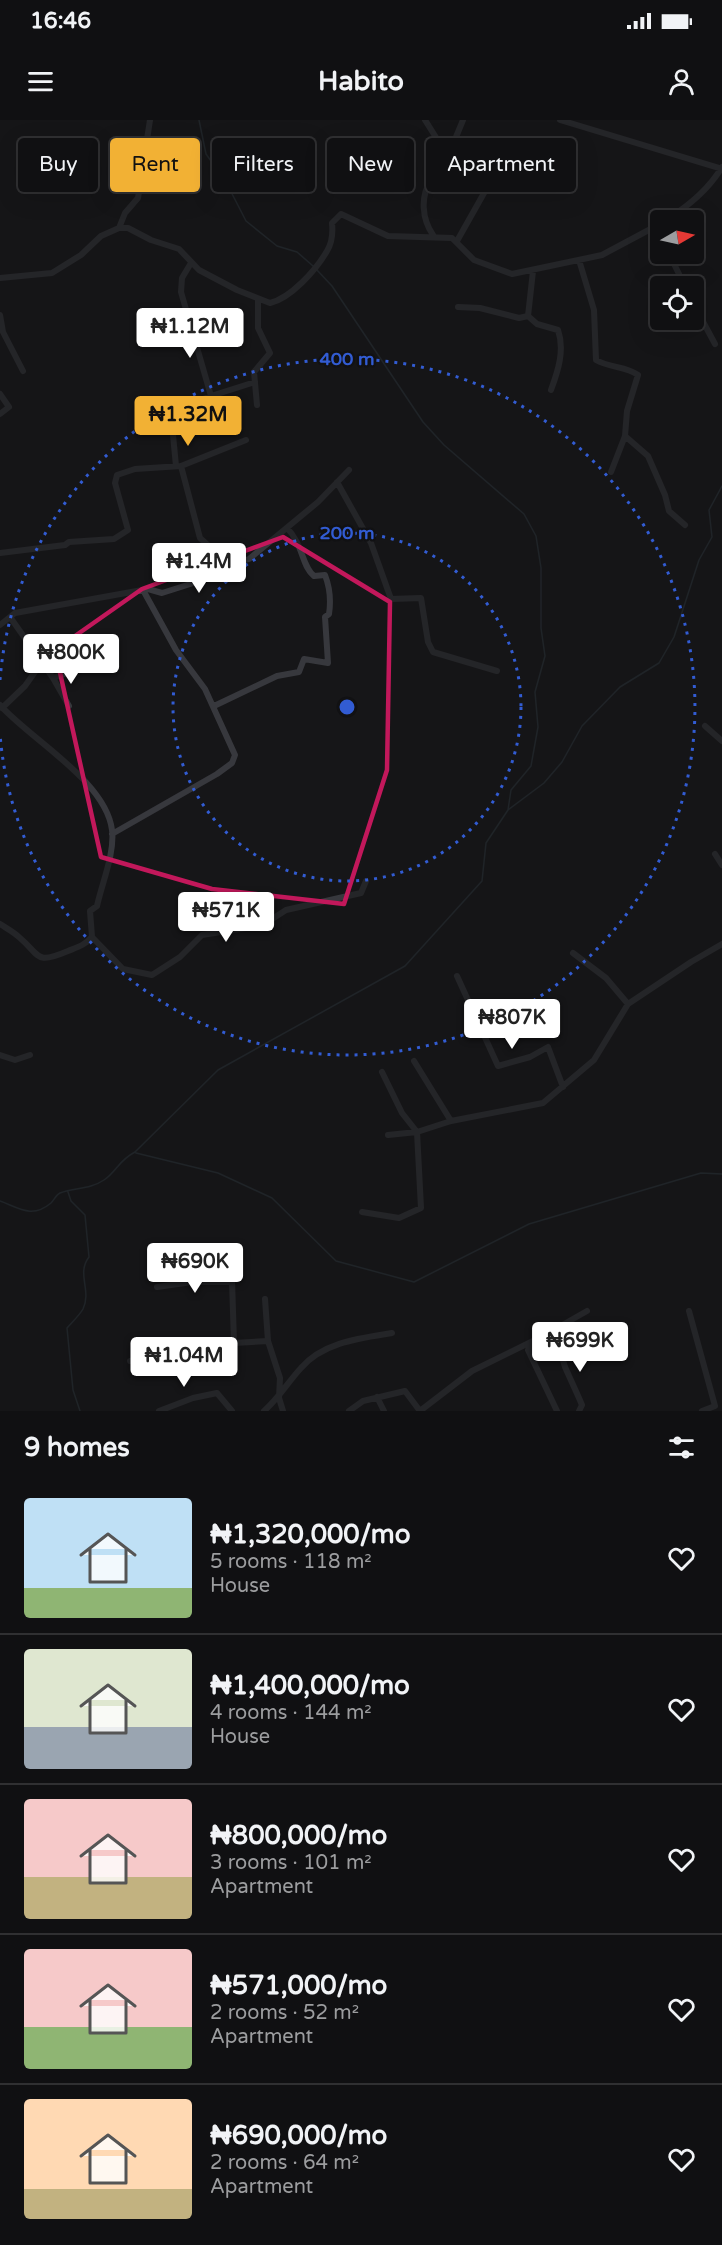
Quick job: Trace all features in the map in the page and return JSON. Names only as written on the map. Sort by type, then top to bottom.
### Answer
[{"type":"street","points":[[119,228],[125,213],[138,198],[150,120]]},
{"type":"street","points":[[425,120],[438,138]]},
{"type":"street","points":[[455,138],[463,120]]},
{"type":"street","points":[[560,120],[721,168],[714,179],[680,210]]},
{"type":"street","points":[[427,192],[423,217],[432,235]]},
{"type":"street","points":[[457,241],[485,192]]},
{"type":"street","points":[[0,279],[55,271],[81,255],[101,236],[119,228],[128,228],[151,240],[179,249],[191,262],[218,281],[270,303],[282,298],[313,269],[328,251],[332,237],[332,223],[337,215],[345,214],[388,236],[432,235],[457,241],[482,265],[512,274],[602,255],[650,231]]},
{"type":"street","points":[[579,260],[594,310],[596,360],[608,367],[630,369],[638,375],[627,411],[625,436],[611,472]]},
{"type":"street","points":[[191,262],[182,278],[181,292],[211,396]]},
{"type":"street","points":[[528,316],[533,271]]},
{"type":"street","points":[[257,405],[254,372],[270,353],[258,328],[258,299]]},
{"type":"street","points":[[458,307],[480,308],[519,318],[528,316]]},
{"type":"street","points":[[0,315],[3,332],[23,371]]},
{"type":"street","points":[[528,316],[537,324],[558,330],[561,337],[561,356],[551,390]]},
{"type":"street","points":[[704,324],[714,344]]},
{"type":"street","points":[[229,564],[201,538],[178,466],[173,435],[178,424],[177,410],[255,382]]},
{"type":"street","points":[[0,394],[9,407],[0,414]]},
{"type":"street","points":[[625,436],[648,456],[669,510],[685,525]]},
{"type":"street","points":[[0,553],[114,538],[128,530],[115,483],[117,475],[135,469],[178,466],[246,440]]},
{"type":"street","points":[[0,625],[15,613],[143,590],[162,593],[206,579],[219,568],[249,559],[287,528],[349,470]]},
{"type":"street","points":[[338,482],[371,543],[391,599],[421,598],[428,642],[433,652],[497,671]]},
{"type":"street","points":[[214,706],[271,679],[302,670],[304,659],[328,663],[325,617],[329,614],[331,604],[328,583],[325,575],[314,576],[307,570],[297,538],[287,528]]},
{"type":"street","points":[[112,834],[232,763],[236,755],[214,706],[159,621],[143,590]]},
{"type":"street","points":[[10,617],[53,678],[69,706]]},
{"type":"street","points":[[42,662],[25,686],[1,706],[60,757],[95,794],[111,821],[112,834],[97,906],[90,911],[92,937],[123,969],[152,975],[180,957],[202,935],[252,927],[266,923],[286,910],[361,893],[366,881]]},
{"type":"street","points":[[53,678],[82,668]]},
{"type":"street","points":[[705,726],[722,741]]},
{"type":"street","points":[[715,854],[722,865]]},
{"type":"street","points":[[0,924],[21,938],[33,954],[43,957],[53,957],[87,944],[92,937]]},
{"type":"street","points":[[388,1135],[417,1132],[451,1121],[543,1103],[594,1060],[628,1004],[722,944]]},
{"type":"street","points":[[573,953],[606,978],[628,1004]]},
{"type":"street","points":[[457,976],[498,1066],[530,1057],[548,1047],[563,1087]]},
{"type":"street","points":[[0,1056],[15,1060],[30,1055]]},
{"type":"street","points":[[414,1061],[451,1121]]},
{"type":"street","points":[[363,1212],[399,1218],[421,1208],[417,1132],[402,1113],[382,1072]]},
{"type":"street","points":[[231,1250],[234,1343]]},
{"type":"street","points":[[158,1287],[192,1282],[232,1282]]},
{"type":"street","points":[[265,1299],[268,1341],[280,1378],[279,1398],[283,1411]]},
{"type":"street","points":[[349,1411],[357,1404],[405,1391],[420,1411],[472,1371],[543,1336],[587,1311]]},
{"type":"street","points":[[688,1311],[715,1406],[702,1411]]},
{"type":"street","points":[[554,1330],[569,1377],[582,1405],[579,1411]]},
{"type":"street","points":[[264,1411],[279,1398],[302,1366],[328,1348],[392,1332]]},
{"type":"street","points":[[543,1336],[528,1350],[557,1411]]},
{"type":"street","points":[[130,1361],[234,1343],[268,1341]]},
{"type":"street","points":[[159,1411],[193,1398],[217,1393],[232,1411]]},
{"type":"street","points":[[377,1397],[384,1411]]},
{"type":"highlighted area","points":[[283,537],[390,602],[387,770],[344,904],[212,889],[101,857],[55,650],[142,589]]},
{"type":"waterway","points":[[199,120],[206,154],[226,182],[246,221],[277,246],[297,252],[313,266]]},
{"type":"waterway","points":[[316,269],[332,286],[423,422],[444,445],[524,514],[536,536],[541,568],[541,628],[545,656],[535,692],[538,727],[531,766],[511,790],[508,810]]},
{"type":"waterway","points":[[0,1201],[26,1211],[38,1210],[51,1203],[60,1193],[104,1180],[218,1070],[405,966],[482,881],[486,843],[508,810],[544,783],[562,762],[582,726],[620,687],[659,663],[674,637],[699,560],[712,537],[709,510],[722,486]]},
{"type":"waterway","points":[[136,1153],[218,1173],[272,1198],[336,1261],[414,1282],[529,1224],[701,1173],[722,1174]]},
{"type":"waterway","points":[[68,1192],[71,1201],[85,1215],[89,1257],[84,1270],[86,1295],[83,1309],[67,1328],[73,1390],[80,1411]]}]
